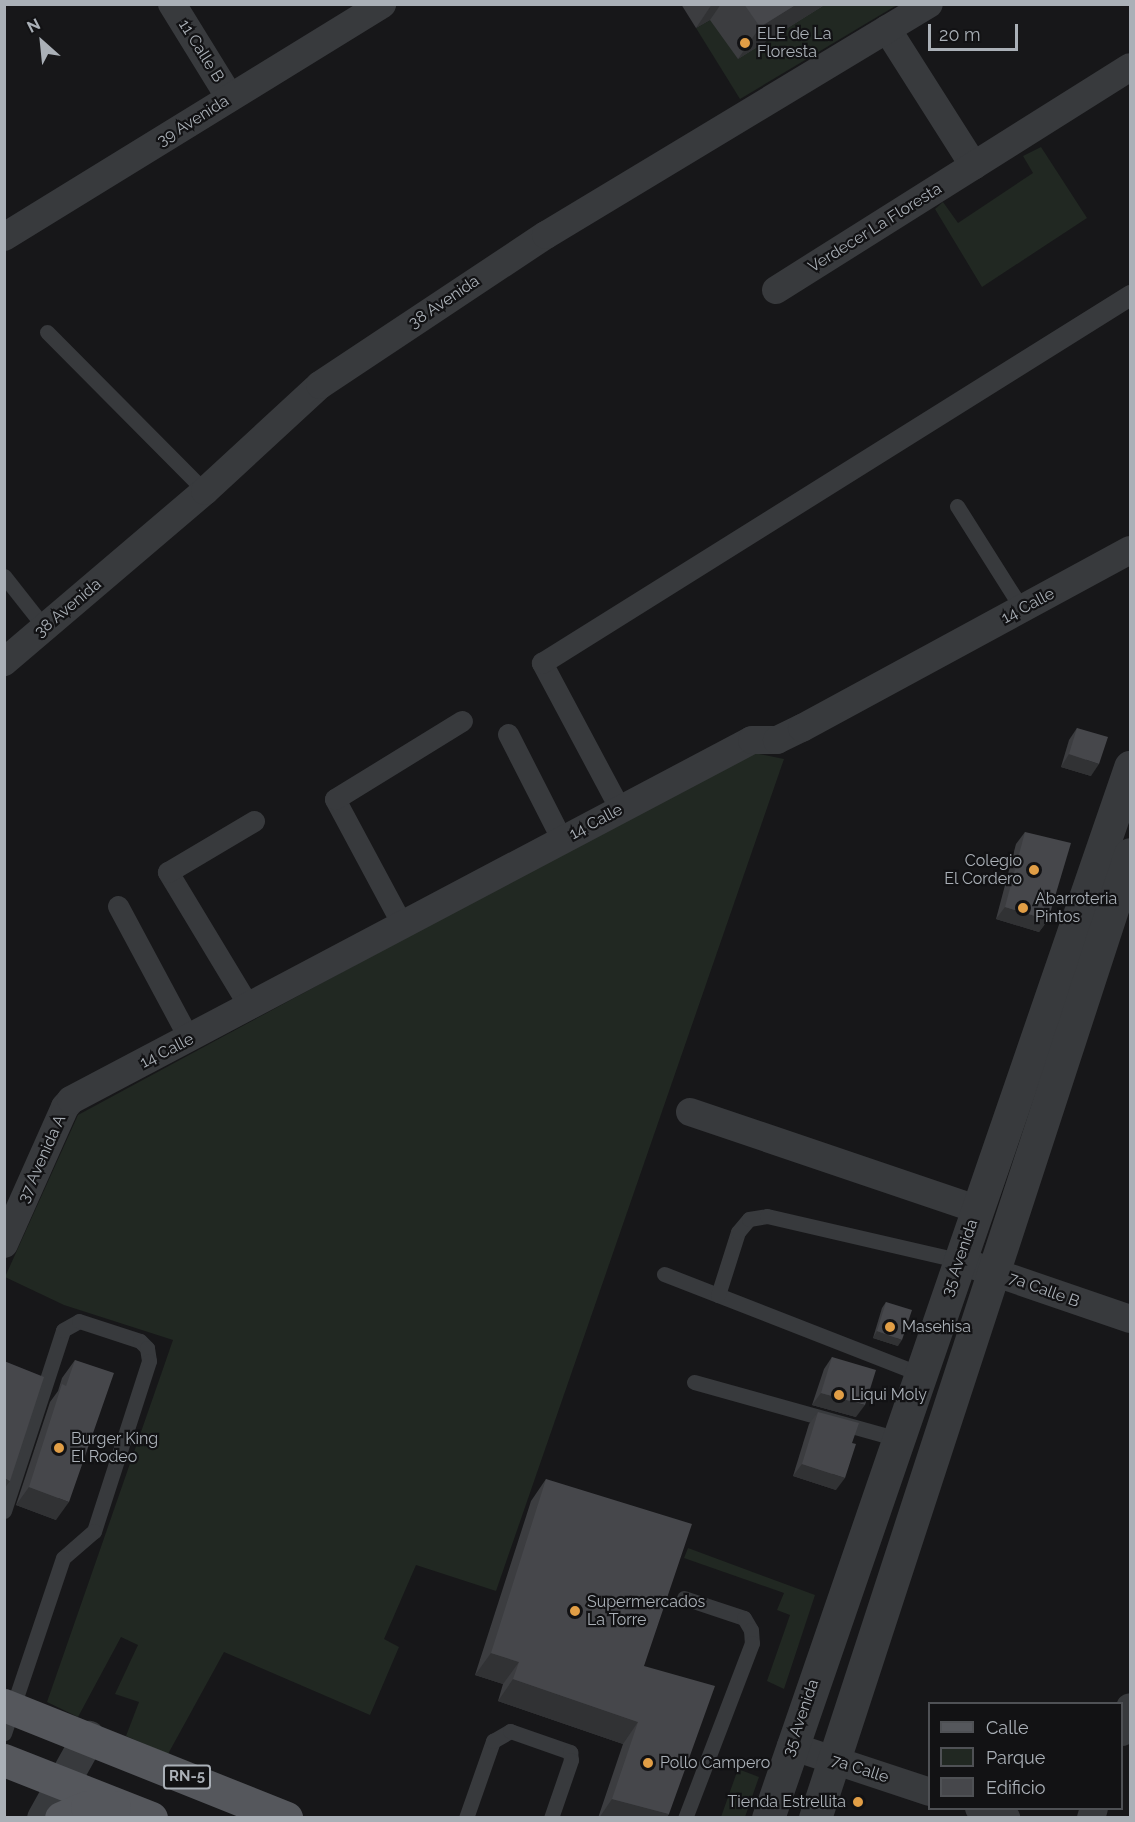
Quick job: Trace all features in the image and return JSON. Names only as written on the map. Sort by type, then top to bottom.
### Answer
[{"type":"main road","name":"RN-5","points":[[7,1715],[88,1737],[286,1818]]},
{"type":"main road","points":[[4,1760],[138,1812]]},
{"type":"main road","points":[[61,1818],[87,1807],[138,1812]]},
{"type":"street","name":"11 Calle B","points":[[172,4],[230,98]]},
{"type":"street","name":"39 Avenida","points":[[6,232],[382,4]]},
{"type":"street","name":"38 Avenida","points":[[4,662],[205,491],[320,385],[546,235],[929,4]]},
{"type":"street","points":[[887,29],[974,166]]},
{"type":"street","name":"Verdecer La Floresta","points":[[776,290],[1131,67]]},
{"type":"street","points":[[620,809],[542,663],[1131,295]]},
{"type":"street","name":"14 Calle","points":[[65,1107],[752,740],[777,740],[802,728],[1131,550]]},
{"type":"street","points":[[402,926],[335,800],[462,721]]},
{"type":"street","points":[[508,734],[562,840]]},
{"type":"street","name":"35 Avenida","points":[[768,1818],[958,1260],[1131,767]]},
{"type":"street","points":[[250,1008],[168,872],[255,821]]},
{"type":"street","points":[[815,1818],[1131,854]]},
{"type":"street","points":[[118,906],[190,1040]]},
{"type":"street","name":"37 Avenida A","points":[[4,1244],[65,1107]]},
{"type":"street","points":[[690,1112],[977,1209]]},
{"type":"street","name":"7a Calle B","points":[[958,1260],[993,1271],[1037,1290],[1131,1319]]},
{"type":"street","points":[[1123,1729],[1131,1707]]},
{"type":"street","points":[[43,1818],[88,1737]]},
{"type":"street","name":"7a Calle","points":[[791,1746],[928,1791]]},
{"type":"street","points":[[982,1810],[1006,1818]]},
{"type":"lane","points":[[46,332],[205,491]]},
{"type":"lane","points":[[957,506],[1022,609]]},
{"type":"lane","points":[[4,576],[45,628]]},
{"type":"lane","points":[[718,1295],[738,1232],[749,1219],[767,1216],[958,1260]]},
{"type":"lane","points":[[664,1274],[920,1374]]},
{"type":"lane","points":[[4,1511],[63,1330],[79,1321],[140,1341],[147,1348],[149,1360],[94,1531],[63,1558],[7,1715]]},
{"type":"lane","points":[[694,1382],[898,1439]]},
{"type":"lane","points":[[684,1598],[744,1618],[751,1630],[752,1643],[685,1818]]},
{"type":"lane","points":[[466,1818],[493,1741],[510,1731],[570,1752],[571,1760],[551,1818]]},
{"type":"green space","points":[[826,5],[897,5],[740,99],[696,28],[710,20]]},
{"type":"green space","points":[[1041,147],[1087,218],[982,287],[935,209],[943,202],[958,223],[1033,173],[1023,156]]},
{"type":"green space","points":[[749,752],[784,759],[496,1591],[416,1565],[384,1639],[399,1647],[370,1715],[224,1652],[168,1754],[126,1736],[139,1702],[115,1694],[138,1645],[121,1637],[78,1717],[47,1702],[173,1340],[64,1305],[5,1277],[78,1115]]},
{"type":"green space","points":[[688,1548],[815,1595],[784,1689],[767,1681],[790,1615],[777,1610],[784,1593],[684,1558]]},
{"type":"green space","points":[[738,1769],[759,1777],[745,1817],[721,1817]]},
{"type":"building","points":[[744,4],[797,4],[760,27]]},
{"type":"building","points":[[1077,728],[1108,737],[1099,764],[1069,754]]},
{"type":"building","points":[[1025,832],[1071,843],[1048,920],[1005,907]]},
{"type":"building","name":"Masehisa","points":[[886,1302],[912,1310],[902,1340],[877,1331]]},
{"type":"building","points":[[832,1357],[876,1370],[865,1405],[821,1393]]},
{"type":"building","name":"Burger King El Rodeo","points":[[75,1360],[114,1373],[69,1502],[29,1487],[62,1384],[66,1386]]},
{"type":"building","points":[[4,1361],[44,1377],[10,1481],[4,1478]]},
{"type":"building","points":[[818,1412],[859,1423],[852,1443],[856,1444],[845,1478],[802,1464]]},
{"type":"building","name":"Supermercados La Torre","points":[[546,1479],[692,1524],[644,1666],[715,1686],[669,1814],[612,1799],[638,1722],[513,1679],[519,1662],[491,1653]]},
{"type":"place","name":"ELE de La Floresta","points":[[745,43]]},
{"type":"place","name":"Colegio El Cordero","points":[[1034,870]]},
{"type":"place","name":"Abarroteria Pintos","points":[[1023,908]]},
{"type":"place","name":"Masehisa","points":[[890,1327]]},
{"type":"place","name":"Liqui Moly","points":[[839,1395]]},
{"type":"place","name":"Burger King El Rodeo","points":[[59,1448]]},
{"type":"place","name":"Supermercados La Torre","points":[[575,1611]]},
{"type":"place","name":"Pollo Campero","points":[[648,1763]]},
{"type":"place","name":"Tienda Estrellita","points":[[858,1802]]}]
